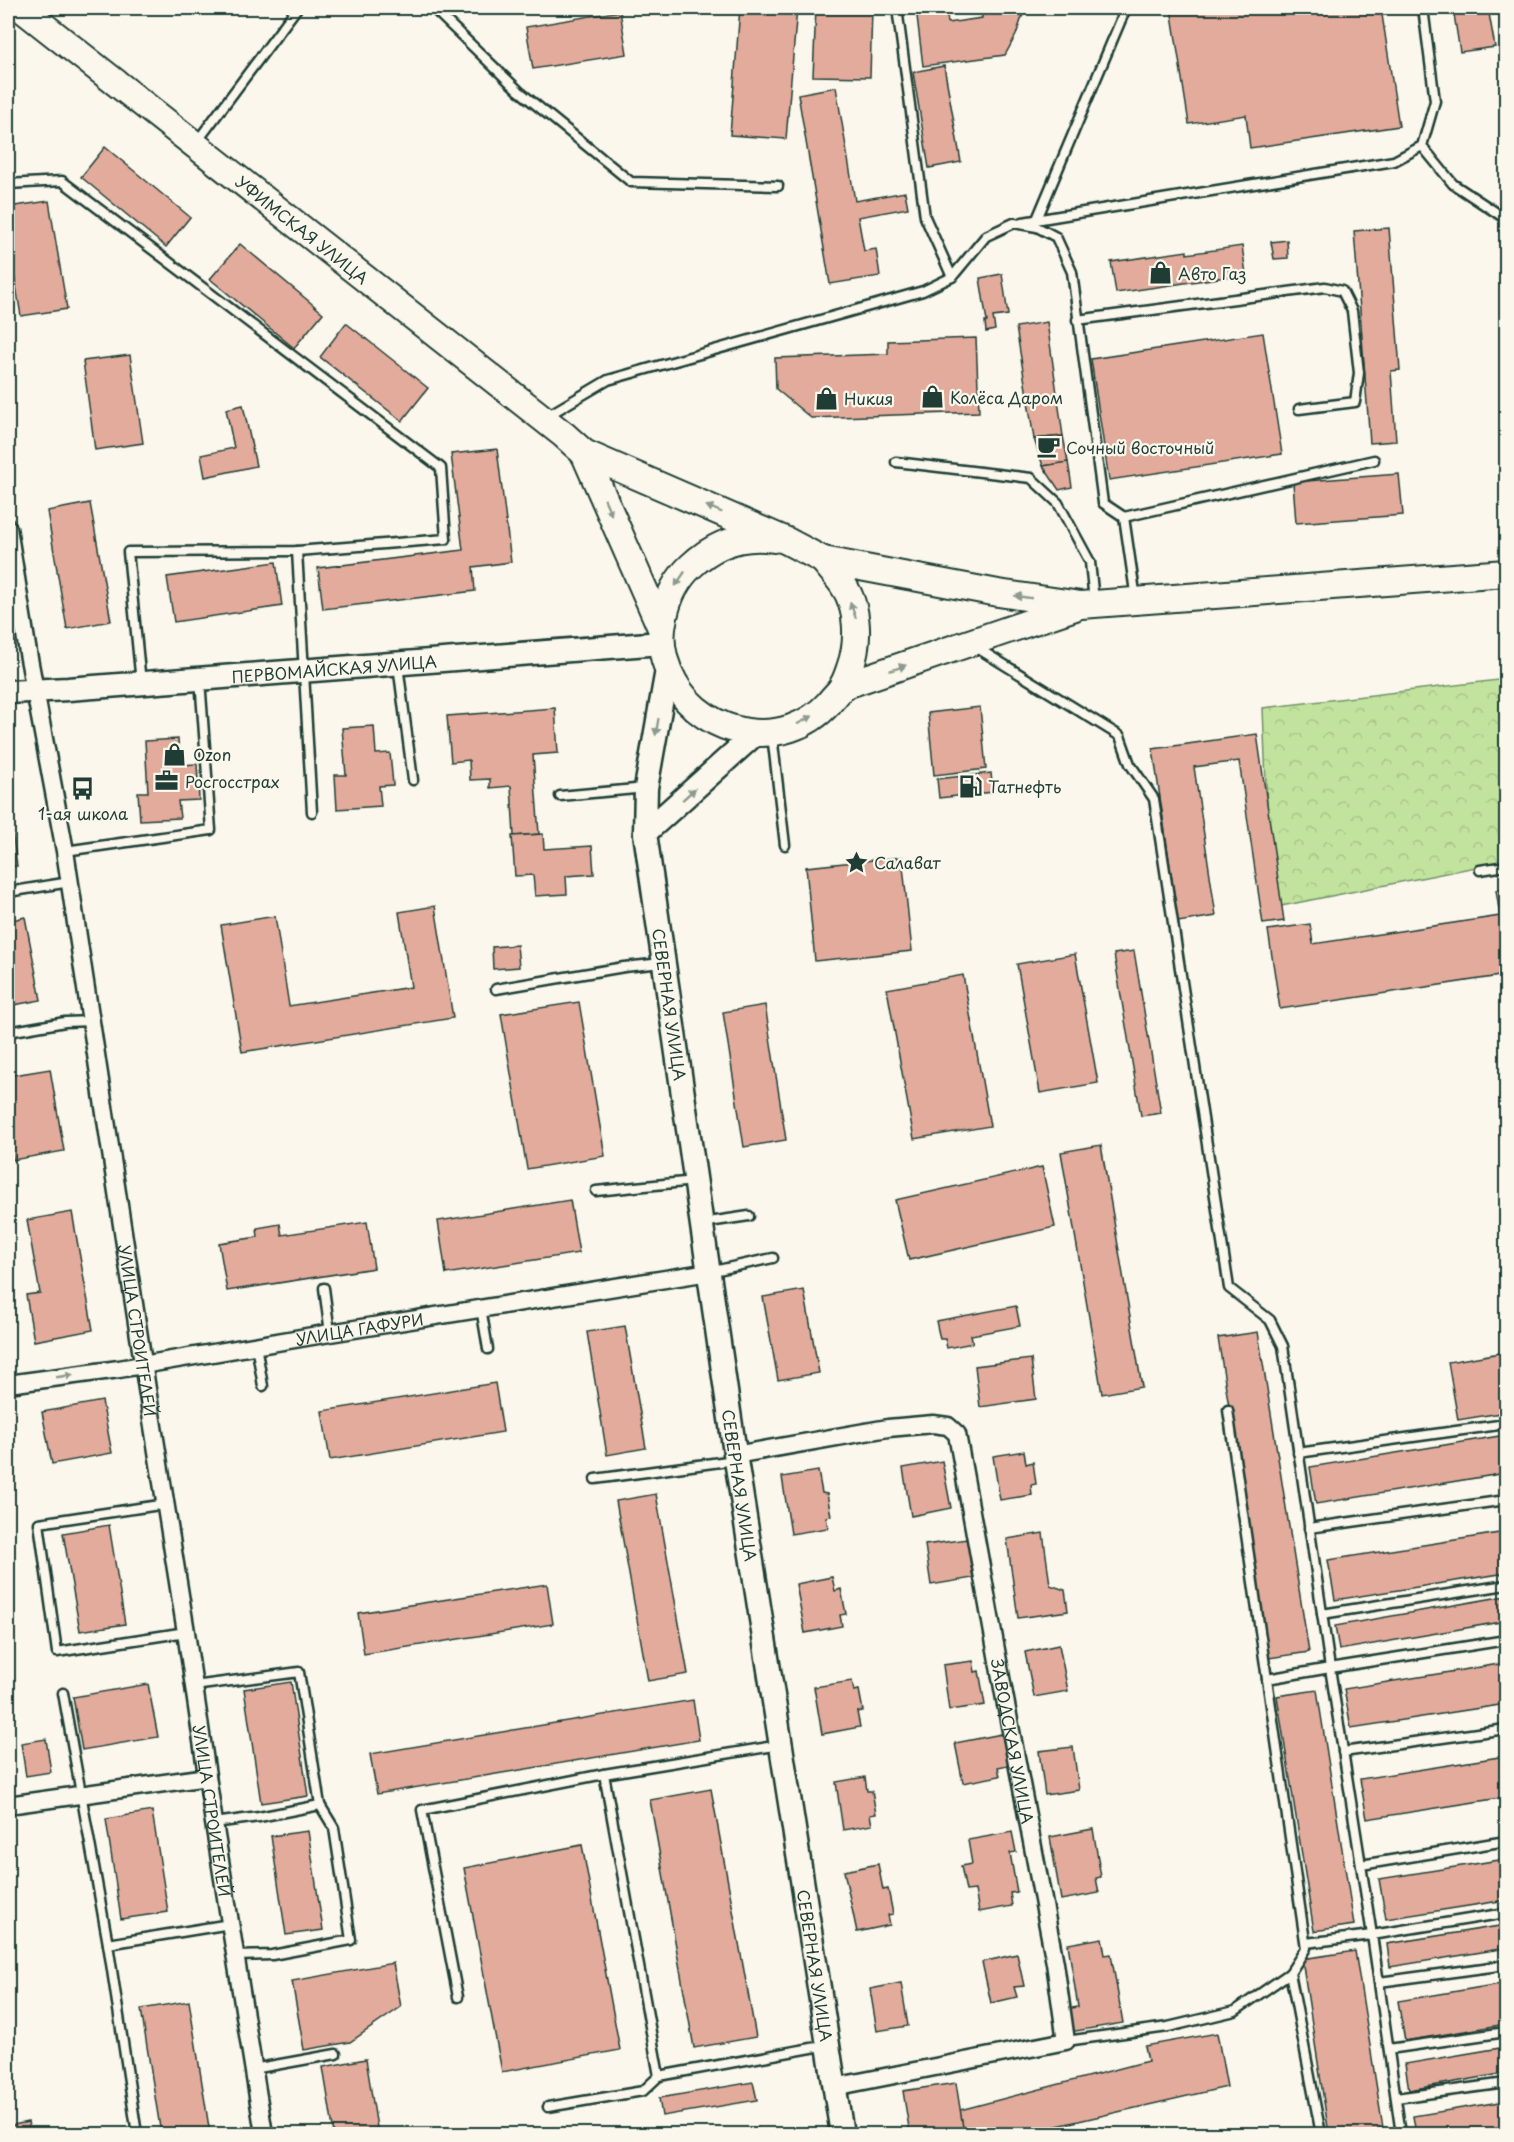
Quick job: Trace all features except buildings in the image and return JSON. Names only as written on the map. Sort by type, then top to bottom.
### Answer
[{"type":"main road","name":"УФИМСКАЯ УЛИЦА","points":[[21,8],[584,453]]},
{"type":"main road","points":[[584,453],[787,541],[823,560],[998,593],[1088,605],[1506,573]]},
{"type":"main road","points":[[584,453],[661,636],[667,670],[681,695],[702,715],[728,728],[764,732],[790,728],[820,712],[843,687],[855,654],[856,620],[845,587],[823,560]]},
{"type":"main road","points":[[661,636],[668,599],[682,574],[703,554],[729,541],[758,537],[787,541]]},
{"type":"main road","points":[[843,687],[1088,605]]},
{"type":"street","name":"УЛИЦА СТРОИТЕЛЕЙ","points":[[8,528],[70,882],[264,2134]]},
{"type":"street","name":"ПЕРВОМАЙСКАЯ УЛИЦА","points":[[8,692],[398,663],[661,636]]},
{"type":"street","name":"СЕВЕРНАЯ УЛИЦА","points":[[667,670],[646,788],[645,833],[736,1457],[842,2134]]},
{"type":"street","points":[[645,833],[764,732]]},
{"type":"street","name":"УЛИЦА ГАФУРИ","points":[[8,1384],[709,1272]]},
{"type":"street","name":"ЗАВОДСКАЯ УЛИЦА","points":[[736,1457],[888,1428],[933,1424],[948,1426],[957,1434],[1055,1963],[1066,2041]]},
{"type":"street","points":[[8,1805],[207,1777]]},
{"type":"street","points":[[834,2087],[1066,2041]]},
{"type":"lane","points":[[194,145],[297,8]]},
{"type":"lane","points":[[433,8],[519,91],[631,182],[778,186]]},
{"type":"lane","points":[[897,8],[926,217],[952,277]]},
{"type":"lane","points":[[1038,219],[1126,8]]},
{"type":"lane","points":[[543,419],[608,380],[923,291],[952,277],[986,236],[1014,223],[1394,162],[1422,146],[1435,101],[1423,8]]},
{"type":"lane","points":[[1422,146],[1453,184],[1506,219]]},
{"type":"lane","points":[[8,184],[62,181],[441,468],[446,539],[297,551],[128,552],[141,683]]},
{"type":"lane","points":[[1014,223],[1037,227],[1056,237],[1072,272],[1103,503],[1124,517],[1374,460]]},
{"type":"lane","points":[[1077,320],[1325,287],[1342,291],[1352,311],[1359,373],[1355,402],[1299,409]]},
{"type":"lane","points":[[896,462],[1031,478],[1058,503],[1090,562],[1088,605]]},
{"type":"lane","points":[[1124,517],[1136,601]]},
{"type":"lane","points":[[297,551],[302,671],[312,812]]},
{"type":"lane","points":[[969,644],[1120,736],[1130,764],[1154,799],[1229,1287],[1270,1320],[1283,1346],[1401,2134]]},
{"type":"lane","points":[[398,663],[413,780]]},
{"type":"lane","points":[[65,851],[212,830],[200,679]]},
{"type":"lane","points":[[764,732],[786,845]]},
{"type":"lane","points":[[560,796],[646,788]]},
{"type":"lane","points":[[1480,870],[1506,866]]},
{"type":"lane","points":[[8,891],[70,882]]},
{"type":"lane","points":[[496,989],[624,967],[663,963]]},
{"type":"lane","points":[[8,1032],[65,1022],[92,1022]]},
{"type":"lane","points":[[596,1191],[695,1181]]},
{"type":"lane","points":[[702,1223],[749,1216]]},
{"type":"lane","points":[[709,1272],[773,1258]]},
{"type":"lane","points":[[324,1288],[330,1333]]},
{"type":"lane","points":[[481,1308],[488,1349]]},
{"type":"lane","points":[[256,1345],[263,1386]]},
{"type":"lane","points":[[1066,2041],[1168,2027],[1235,2011],[1290,1973],[1306,1948],[1228,1410]]},
{"type":"lane","points":[[1298,1454],[1506,1424]]},
{"type":"lane","points":[[595,1479],[736,1457]]},
{"type":"lane","points":[[1309,1528],[1506,1500]]},
{"type":"lane","points":[[166,1504],[39,1523],[57,1652],[186,1632]]},
{"type":"lane","points":[[1322,1614],[1506,1585]]},
{"type":"lane","points":[[1267,1679],[1506,1640]]},
{"type":"lane","points":[[194,1686],[299,1672],[320,1805],[334,1828],[351,1940],[272,1955],[236,1956]]},
{"type":"lane","points":[[63,1693],[108,1944],[137,2134]]},
{"type":"lane","points":[[1343,1752],[1506,1729]]},
{"type":"lane","points":[[458,1997],[422,1810],[604,1774],[781,1745]]},
{"type":"lane","points":[[604,1774],[659,2076]]},
{"type":"lane","points":[[214,1823],[320,1805]]},
{"type":"lane","points":[[1361,1865],[1506,1841]]},
{"type":"lane","points":[[1306,1943],[1372,1935],[1506,1913]]},
{"type":"lane","points":[[108,1944],[230,1924]]},
{"type":"lane","points":[[1379,1982],[1506,1965]]},
{"type":"lane","points":[[1290,1973],[1321,2134]]},
{"type":"lane","points":[[1389,2049],[1506,2032]]},
{"type":"lane","points":[[548,2107],[643,2091],[659,2076],[828,2045]]},
{"type":"lane","points":[[253,2069],[336,2054]]},
{"type":"lane","points":[[1396,2098],[1506,2083]]},
{"type":"green space","points":[[1506,679],[1506,861],[1271,908],[1263,708]]},
{"type":"place","name":"Авто Газ","points":[[1160,273]]},
{"type":"place","name":"Колёса Даром","points":[[932,397]]},
{"type":"place","name":"Никия","points":[[826,398]]},
{"type":"place","name":"Сочный восточный","points":[[1048,447]]},
{"type":"place","name":"Ozon","points":[[175,754]]},
{"type":"place","name":"Росгосстрах","points":[[167,781]]},
{"type":"place","name":"Татнефть","points":[[970,786]]},
{"type":"place","name":"1-ая школа","points":[[83,788]]},
{"type":"place","name":"Салават","points":[[856,862]]}]
